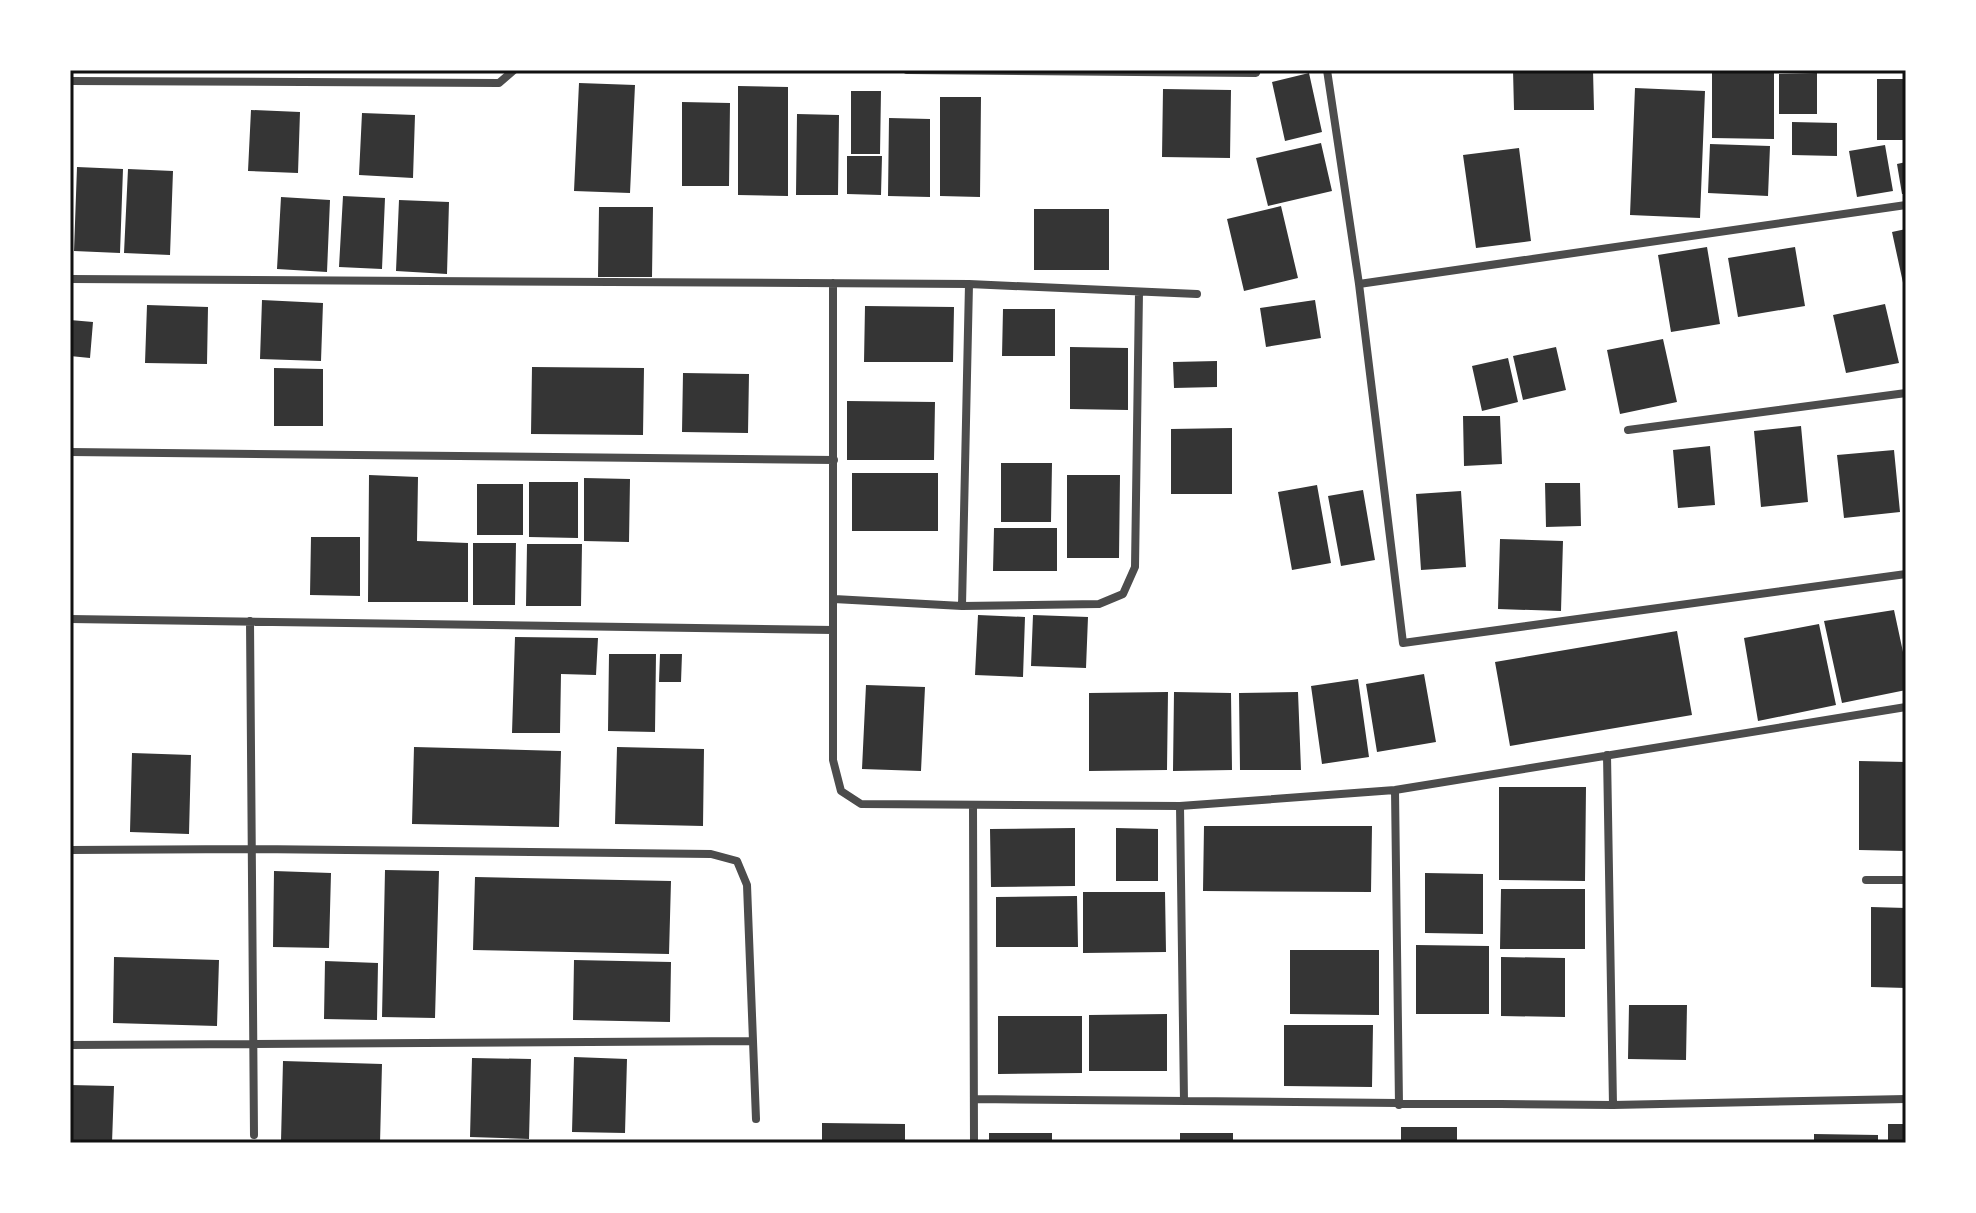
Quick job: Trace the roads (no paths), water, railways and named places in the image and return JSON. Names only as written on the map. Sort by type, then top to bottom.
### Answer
[{"type":"street","points":[[70,81],[499,83],[514,70]]},
{"type":"street","points":[[907,70],[1256,73],[1257,70]]},
{"type":"street","points":[[1327,70],[1359,284],[1403,643],[1906,574]]},
{"type":"street","points":[[1359,284],[1906,205]]},
{"type":"street","points":[[70,279],[969,284],[1197,294]]},
{"type":"street","points":[[833,283],[833,760],[841,791],[861,804],[1180,806],[1395,790],[1906,707]]},
{"type":"street","points":[[962,606],[969,284]]},
{"type":"street","points":[[834,599],[962,606],[1099,604],[1123,594],[1135,567],[1139,292]]},
{"type":"street","points":[[1628,430],[1906,393]]},
{"type":"street","points":[[70,452],[834,460]]},
{"type":"street","points":[[70,619],[833,630]]},
{"type":"street","points":[[250,621],[254,1135]]},
{"type":"street","points":[[1607,755],[1613,1105]]},
{"type":"street","points":[[1395,790],[1399,1105]]},
{"type":"street","points":[[973,806],[974,1143]]},
{"type":"street","points":[[1180,806],[1184,1101]]},
{"type":"street","points":[[70,850],[711,854],[737,861],[747,885],[756,1119]]},
{"type":"street","points":[[1866,880],[1906,880]]},
{"type":"street","points":[[70,1045],[752,1041]]},
{"type":"street","points":[[974,1099],[1613,1105],[1906,1099]]}]
